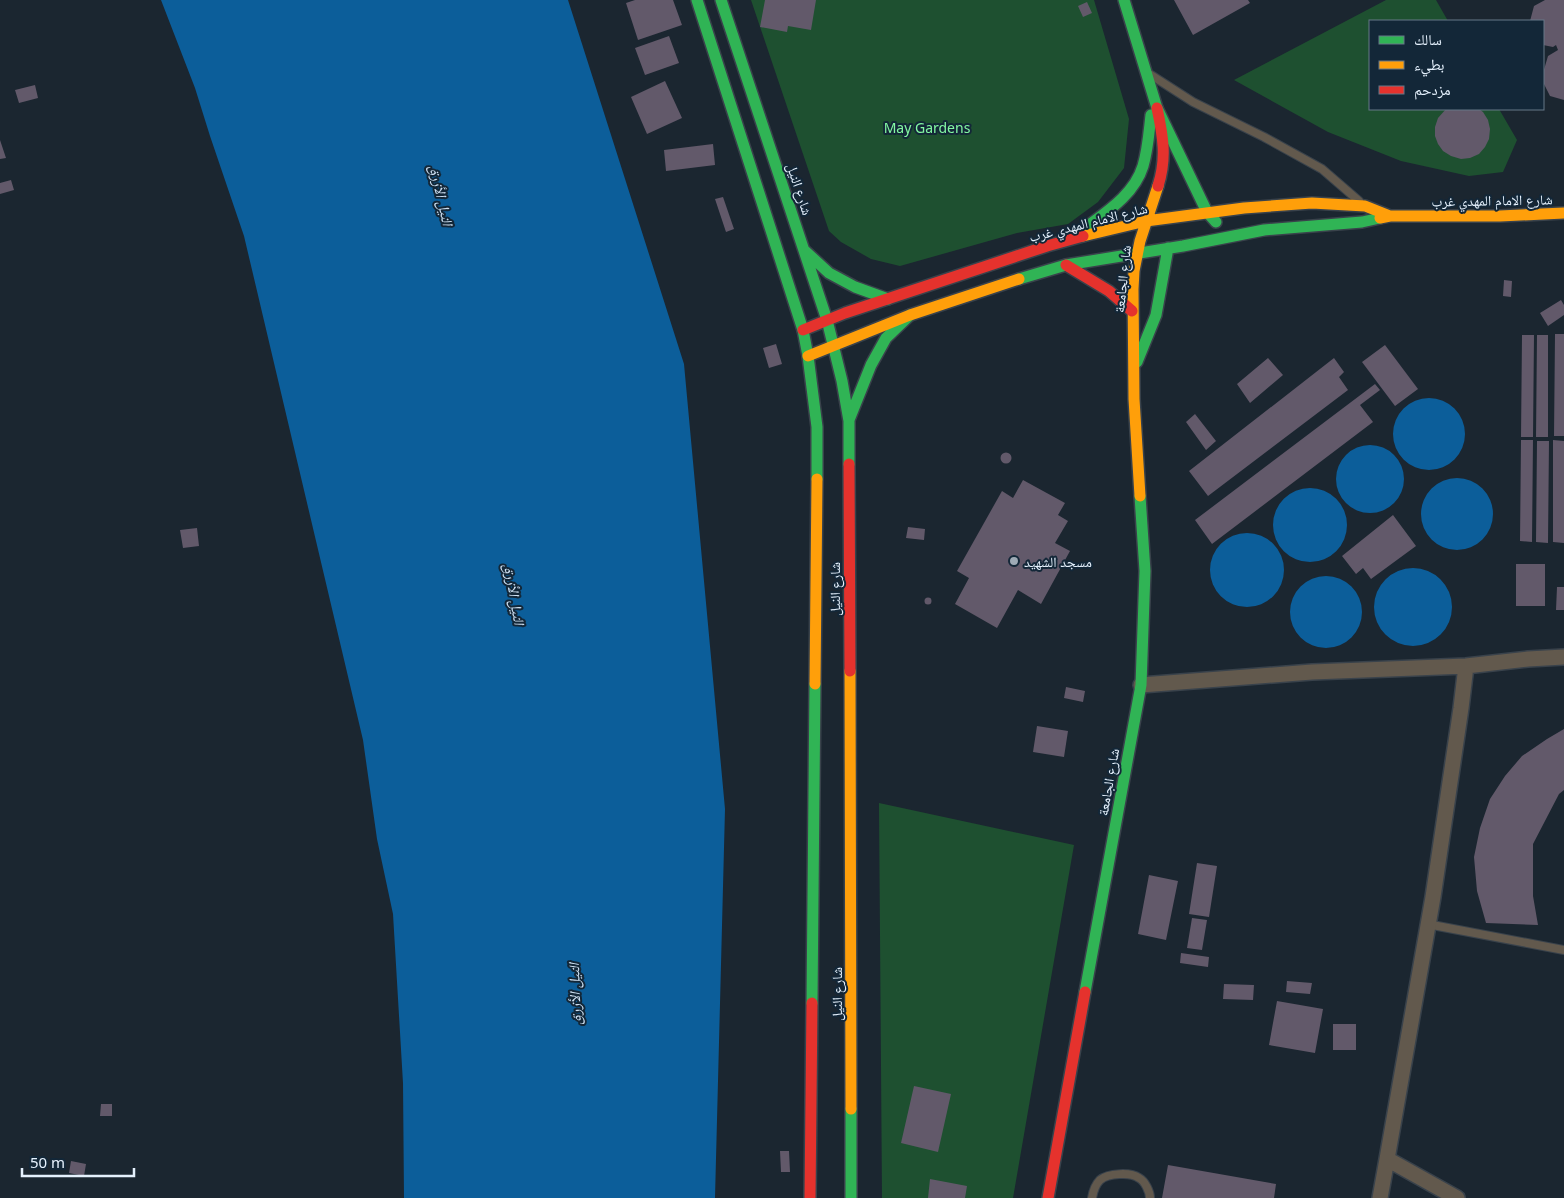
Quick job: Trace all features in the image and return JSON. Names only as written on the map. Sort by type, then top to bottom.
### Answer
[{"type":"main road","name":"شارع النيل","points":[[697,0],[757,146],[803,250],[827,320],[842,381],[849,421],[845,621],[851,1198]]},
{"type":"main road","name":"شارع النيل","points":[[721,0],[803,330],[817,427],[819,622],[810,1198]]},
{"type":"main road","name":"شارع الجامعة","points":[[1124,0],[1157,108],[1207,212],[1231,235]]},
{"type":"main road","points":[[1072,239],[1126,195],[1137,180],[1146,152],[1153,95]]},
{"type":"main road","name":"شارع الجامعة","points":[[1048,1198],[1141,685],[1145,571],[1134,399],[1135,366],[1132,311],[1137,253],[1146,221],[1159,187],[1164,156],[1157,108]]},
{"type":"main road","name":"شارع الامام المهدي غرب","points":[[803,330],[888,299],[1072,239],[1146,221],[1207,212],[1312,203],[1365,206],[1390,216]]},
{"type":"main road","name":"شارع الامام المهدي غرب","points":[[808,356],[910,315],[1004,283],[1066,265],[1264,230],[1362,222],[1390,216],[1500,216],[1564,213]]},
{"type":"main road","name":"شارع الجامعة","points":[[1135,366],[1156,315],[1168,248]]},
{"type":"main road","points":[[803,250],[829,273],[855,287],[888,299]]},
{"type":"main road","points":[[1066,265],[1098,283],[1120,299],[1132,311]]},
{"type":"main road","points":[[849,421],[870,365],[886,338],[910,315]]},
{"type":"street","points":[[1141,685],[1312,672],[1466,666],[1564,657]]},
{"type":"street","points":[[1380,1198],[1433,897],[1466,666]]},
{"type":"street","points":[[1387,1159],[1457,1198]]},
{"type":"lane","points":[[1145,72],[1193,102],[1264,137],[1322,169],[1365,206]]},
{"type":"lane","points":[[1427,924],[1564,950]]},
{"type":"lane","points":[[1092,1198],[1093,1192],[1101,1180],[1112,1175],[1125,1174],[1139,1177],[1146,1185],[1151,1195],[1150,1198]]},
{"type":"green space","name":"May Gardens","points":[[751,0],[1094,0],[1129,119],[1124,168],[1098,202],[1068,224],[1017,233],[900,266],[871,259],[841,242],[829,231]]},
{"type":"green space","points":[[1386,0],[1436,0],[1447,20],[1369,20],[1369,110],[1500,110],[1517,140],[1503,172],[1469,176],[1401,161],[1328,132],[1234,80]]},
{"type":"green space","points":[[879,803],[1074,845],[1013,1198],[882,1198]]},
{"type":"water","name":"النيل الأزرق","points":[[161,0],[568,0],[684,364],[725,809],[715,1198],[404,1198],[403,1083],[393,914],[377,839],[363,740],[244,236],[195,88]]},
{"type":"water","points":[[1436,398],[1455,408],[1463,420],[1465,434],[1463,448],[1455,460],[1443,468],[1422,470],[1403,460],[1395,448],[1393,427],[1403,408],[1415,400]]},
{"type":"water","points":[[1370,445],[1383,448],[1394,455],[1401,466],[1404,479],[1401,492],[1394,503],[1383,510],[1370,513],[1357,510],[1346,503],[1339,492],[1336,479],[1339,466],[1346,455],[1357,448]]},
{"type":"water","points":[[1464,478],[1483,488],[1491,500],[1493,514],[1491,528],[1483,540],[1471,548],[1450,550],[1431,540],[1423,528],[1421,507],[1431,488],[1443,480]]},
{"type":"water","points":[[1310,488],[1324,491],[1336,499],[1344,511],[1347,525],[1344,539],[1336,551],[1324,559],[1310,562],[1296,559],[1284,551],[1276,539],[1273,525],[1276,511],[1284,499],[1296,491]]},
{"type":"water","points":[[1240,533],[1254,533],[1268,539],[1278,549],[1284,563],[1284,577],[1278,591],[1268,601],[1254,607],[1240,607],[1226,601],[1216,591],[1210,577],[1210,563],[1216,549],[1226,539]]},
{"type":"water","points":[[1413,568],[1428,571],[1441,579],[1449,592],[1452,607],[1449,622],[1441,635],[1428,643],[1413,646],[1398,643],[1385,635],[1377,622],[1374,607],[1377,592],[1385,579],[1398,571]]},
{"type":"water","points":[[1326,576],[1346,582],[1356,592],[1362,612],[1356,632],[1346,642],[1326,648],[1306,642],[1296,632],[1290,612],[1296,592],[1306,582]]},
{"type":"building","points":[[635,0],[673,0],[682,25],[638,40],[626,3]]},
{"type":"building","points":[[765,0],[816,0],[811,30],[788,26],[787,32],[760,27]]},
{"type":"building","points":[[1174,0],[1248,0],[1250,3],[1193,35]]},
{"type":"building","points":[[1545,0],[1564,0],[1564,100],[1550,96],[1544,84],[1544,70],[1548,56],[1558,50],[1556,45],[1553,47],[1544,45],[1544,20],[1530,20],[1534,6]]},
{"type":"building","points":[[1087,2],[1092,13],[1083,17],[1078,6]]},
{"type":"building","points":[[669,36],[679,63],[645,75],[635,48]]},
{"type":"building","points":[[665,81],[682,118],[647,134],[631,97]]},
{"type":"building","points":[[35,85],[38,98],[19,103],[15,90]]},
{"type":"building","points":[[1445,110],[1480,110],[1488,120],[1490,129],[1489,139],[1485,147],[1479,154],[1470,158],[1461,159],[1451,156],[1443,151],[1435,136],[1438,118]]},
{"type":"building","points":[[0,140],[6,158],[0,159]]},
{"type":"building","points":[[713,144],[715,165],[666,171],[664,150]]},
{"type":"building","points":[[11,180],[14,190],[0,194],[0,183]]},
{"type":"building","points":[[723,197],[734,229],[726,232],[715,199]]},
{"type":"building","points":[[1504,280],[1512,281],[1511,297],[1503,296]]},
{"type":"building","points":[[1561,300],[1564,305],[1564,315],[1548,326],[1540,313]]},
{"type":"building","points":[[1555,334],[1564,334],[1564,436],[1554,436]]},
{"type":"building","points":[[1522,335],[1534,335],[1533,437],[1521,437]]},
{"type":"building","points":[[1537,335],[1548,335],[1548,437],[1536,437]]},
{"type":"building","points":[[776,344],[782,364],[769,368],[763,348]]},
{"type":"building","points":[[1385,345],[1418,389],[1395,406],[1362,362]]},
{"type":"building","points":[[1268,358],[1283,375],[1250,403],[1237,384]]},
{"type":"building","points":[[1334,358],[1344,372],[1339,377],[1348,390],[1208,496],[1189,471]]},
{"type":"building","points":[[1375,384],[1380,390],[1360,405],[1373,422],[1212,544],[1195,520]]},
{"type":"building","points":[[1195,414],[1216,441],[1206,450],[1186,422]]},
{"type":"building","points":[[1521,440],[1533,440],[1532,542],[1520,541]]},
{"type":"building","points":[[1553,440],[1564,441],[1564,543],[1553,542]]},
{"type":"building","points":[[1537,441],[1549,441],[1548,543],[1536,542]]},
{"type":"building","points":[[1004,453],[1008,453],[1011,458],[1010,462],[1004,463],[1001,460],[1001,456]]},
{"type":"building","name":"مسجد الشهيد","points":[[1023,480],[1065,503],[1058,515],[1068,521],[1055,543],[1070,551],[1041,604],[1018,590],[997,628],[955,604],[969,578],[957,571],[1002,491],[1013,498]]},
{"type":"building","points":[[1393,515],[1416,546],[1371,579],[1363,568],[1356,574],[1342,556]]},
{"type":"building","points":[[908,527],[925,529],[924,540],[906,538]]},
{"type":"building","points":[[197,528],[199,546],[183,548],[180,530]]},
{"type":"building","points":[[1516,564],[1545,564],[1545,606],[1516,606]]},
{"type":"building","points":[[1557,587],[1564,587],[1564,610],[1556,610]]},
{"type":"building","points":[[928,597],[932,601],[928,605],[924,601]]},
{"type":"building","points":[[1066,687],[1085,691],[1083,702],[1064,698]]},
{"type":"building","points":[[1037,726],[1068,731],[1064,757],[1033,752]]},
{"type":"building","points":[[1564,729],[1564,790],[1559,794],[1533,844],[1533,896],[1538,925],[1486,923],[1477,891],[1474,857],[1480,828],[1490,799],[1505,776],[1522,756]]},
{"type":"building","points":[[1197,863],[1217,866],[1209,917],[1189,914]]},
{"type":"building","points":[[1149,875],[1178,881],[1166,940],[1138,934]]},
{"type":"building","points":[[1192,918],[1207,920],[1202,950],[1187,948]]},
{"type":"building","points":[[1181,953],[1209,957],[1208,967],[1180,963]]},
{"type":"building","points":[[1287,981],[1312,983],[1310,994],[1286,992]]},
{"type":"building","points":[[1224,984],[1254,985],[1253,1000],[1223,999]]},
{"type":"building","points":[[1277,1001],[1323,1009],[1315,1053],[1269,1045]]},
{"type":"building","points":[[1333,1024],[1356,1024],[1356,1050],[1333,1050]]},
{"type":"building","points":[[914,1086],[951,1094],[938,1152],[901,1143]]},
{"type":"building","points":[[101,1104],[112,1104],[112,1116],[100,1116]]},
{"type":"building","points":[[780,1151],[789,1151],[790,1172],[781,1172]]},
{"type":"building","points":[[71,1161],[86,1164],[84,1176],[69,1173]]},
{"type":"building","points":[[1168,1165],[1276,1184],[1274,1198],[1162,1198]]},
{"type":"building","points":[[930,1179],[967,1186],[965,1198],[928,1198]]},
{"type":"traffic: fast","points":[[697,0],[803,330],[817,427],[817,479]]},
{"type":"traffic: fast","points":[[721,0],[827,320],[842,381],[849,421],[849,464]]},
{"type":"traffic: fast","points":[[1124,0],[1157,108],[1207,212],[1216,222]]},
{"type":"traffic: fast","points":[[1076,235],[1106,213],[1132,187],[1143,166],[1151,115]]},
{"type":"traffic: fast","points":[[1019,279],[1066,265],[1183,246],[1264,230],[1362,222],[1380,218]]},
{"type":"traffic: fast","points":[[1137,362],[1156,315],[1168,248]]},
{"type":"traffic: fast","points":[[804,250],[829,273],[855,287],[888,299]]},
{"type":"traffic: fast","points":[[849,420],[871,365],[886,338],[910,315]]},
{"type":"traffic: fast","points":[[1085,992],[1141,685],[1145,571],[1140,496]]},
{"type":"traffic: fast","points":[[812,1003],[815,684]]},
{"type":"traffic: fast","points":[[851,1109],[851,1198]]},
{"type":"traffic: slow","points":[[1140,496],[1134,399],[1134,271],[1140,241],[1158,186]]},
{"type":"traffic: slow","points":[[1083,236],[1146,221],[1244,208],[1312,203],[1365,206],[1390,216]]},
{"type":"traffic: slow","points":[[1380,218],[1390,216],[1500,216],[1564,213]]},
{"type":"traffic: slow","points":[[808,356],[910,315],[1019,279]]},
{"type":"traffic: slow","points":[[815,684],[817,479]]},
{"type":"traffic: slow","points":[[850,671],[851,1109]]},
{"type":"traffic: jam","points":[[1157,108],[1163,147],[1161,176],[1158,186]]},
{"type":"traffic: jam","points":[[803,330],[845,313],[1047,246],[1083,236]]},
{"type":"traffic: jam","points":[[1066,265],[1109,291],[1132,311]]},
{"type":"traffic: jam","points":[[849,464],[850,671]]},
{"type":"traffic: jam","points":[[1048,1198],[1085,992]]},
{"type":"traffic: jam","points":[[810,1198],[812,1003]]},
{"type":"place","name":"مسجد الشهيد","points":[[1014,561]]}]
